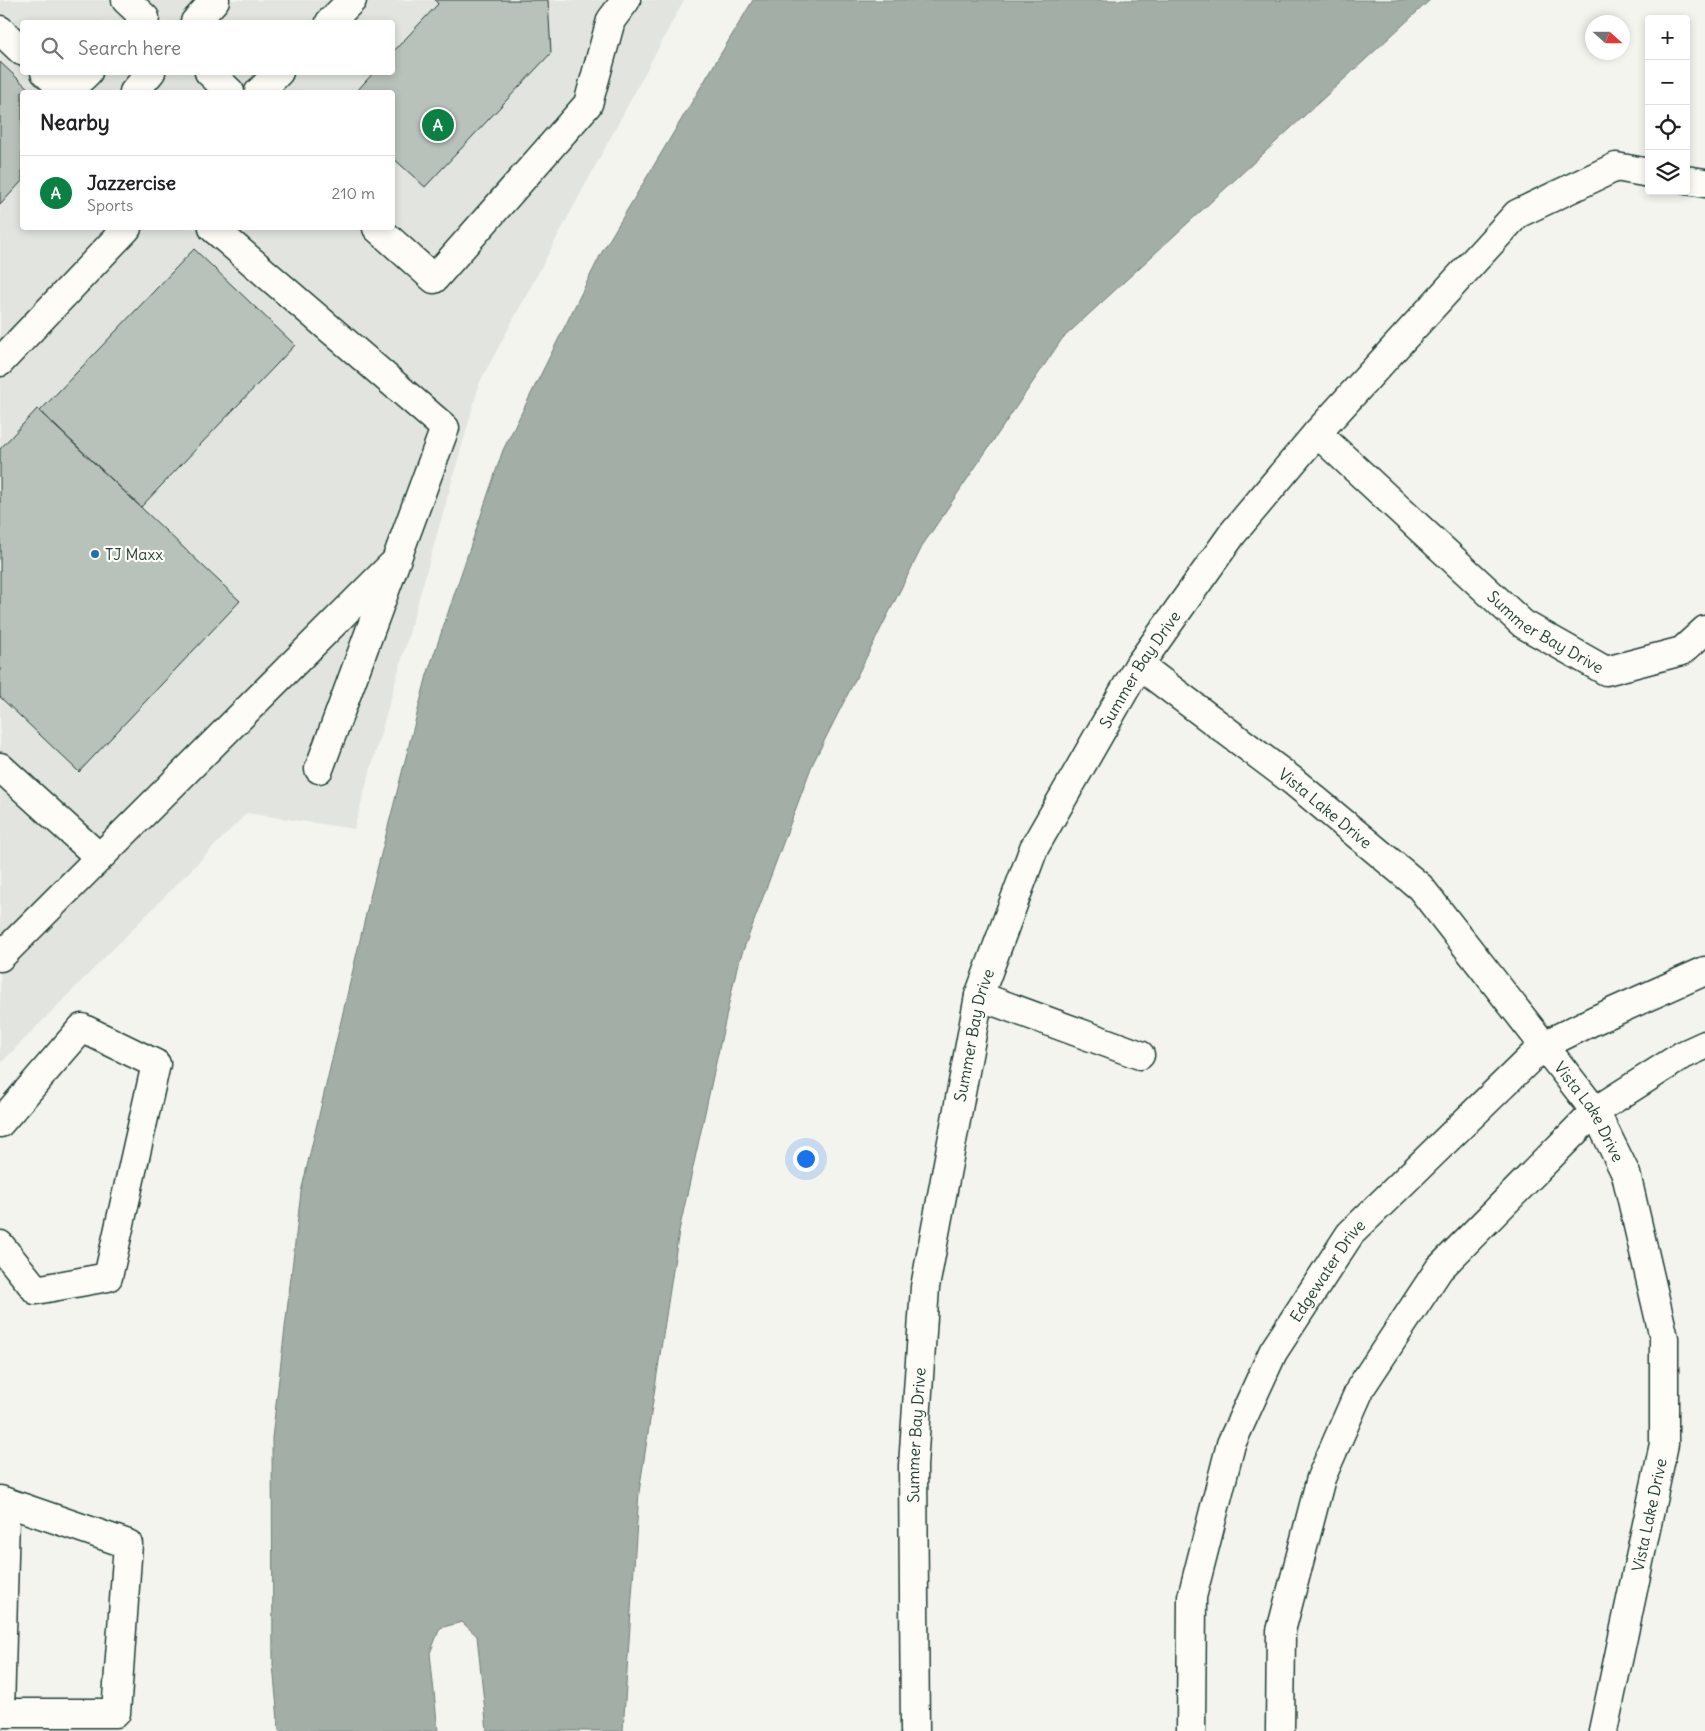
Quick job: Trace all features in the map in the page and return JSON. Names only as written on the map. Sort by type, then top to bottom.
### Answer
[{"type":"street","points":[[126,0],[145,18],[142,20]]},
{"type":"street","points":[[197,20],[215,0]]},
{"type":"street","points":[[332,20],[352,0]]},
{"type":"street","points":[[379,230],[434,279],[588,104],[611,20],[626,0]]},
{"type":"street","points":[[0,30],[20,49]]},
{"type":"street","points":[[48,75],[64,90]]},
{"type":"street","points":[[68,90],[85,75]]},
{"type":"street","points":[[136,90],[148,75]]},
{"type":"street","points":[[212,75],[228,90]]},
{"type":"street","points":[[261,90],[277,75]]},
{"type":"street","name":"Summer Bay Drive","points":[[915,1731],[913,1466],[925,1287],[979,996],[1034,848],[1139,664],[1233,533],[1317,433],[1517,214],[1616,167],[1645,172]]},
{"type":"street","points":[[1690,181],[1705,183]]},
{"type":"street","points":[[0,362],[124,230]]},
{"type":"street","points":[[215,230],[446,428],[319,769]]},
{"type":"street","name":"Summer Bay Drive","points":[[1317,433],[1523,624],[1606,671],[1682,651],[1705,630]]},
{"type":"street","points":[[0,957],[397,559]]},
{"type":"street","name":"Vista Lake Drive","points":[[1139,664],[1293,781],[1420,887],[1595,1111],[1626,1174],[1664,1338],[1664,1444],[1603,1731]]},
{"type":"street","points":[[0,767],[99,857]]},
{"type":"street","name":"Edgewater Drive","points":[[1191,1731],[1192,1597],[1231,1444],[1272,1352],[1350,1234],[1544,1045],[1594,1020],[1705,971]]},
{"type":"street","points":[[979,996],[1140,1054]]},
{"type":"street","points":[[0,1123],[82,1028],[156,1064],[108,1277],[36,1290],[0,1246]]},
{"type":"street","points":[[1280,1731],[1281,1631],[1321,1478],[1361,1387],[1439,1269],[1595,1111],[1683,1055],[1705,1045]]},
{"type":"street","points":[[6,1503],[128,1544],[116,1713],[0,1713],[6,1503]]},
{"type":"shaded area","points":[[0,0],[684,0],[480,382],[354,829],[247,813],[0,1064]]},
{"type":"shaded area","points":[[753,0],[1430,0],[1062,339],[924,543],[812,765],[737,967],[679,1231],[639,1492],[623,1731],[487,1731],[477,1636],[462,1622],[440,1628],[430,1653],[438,1731],[279,1731],[273,1665],[272,1438],[301,1192],[370,897],[427,675],[503,450],[602,252]]},
{"type":"building","points":[[435,0],[548,0],[551,53],[425,187],[395,160],[395,90],[358,90],[371,75],[395,75],[395,50],[438,4]]},
{"type":"building","points":[[0,62],[30,90],[20,90],[20,183],[0,205]]},
{"type":"building","points":[[194,249],[295,345],[141,507],[40,411]]},
{"type":"building","name":"TJ Maxx","points":[[37,409],[240,601],[79,772],[0,697],[0,449]]},
{"type":"place","name":"Jazzercise","points":[[438,125]]},
{"type":"place","name":"TJ Maxx","points":[[95,554]]}]
